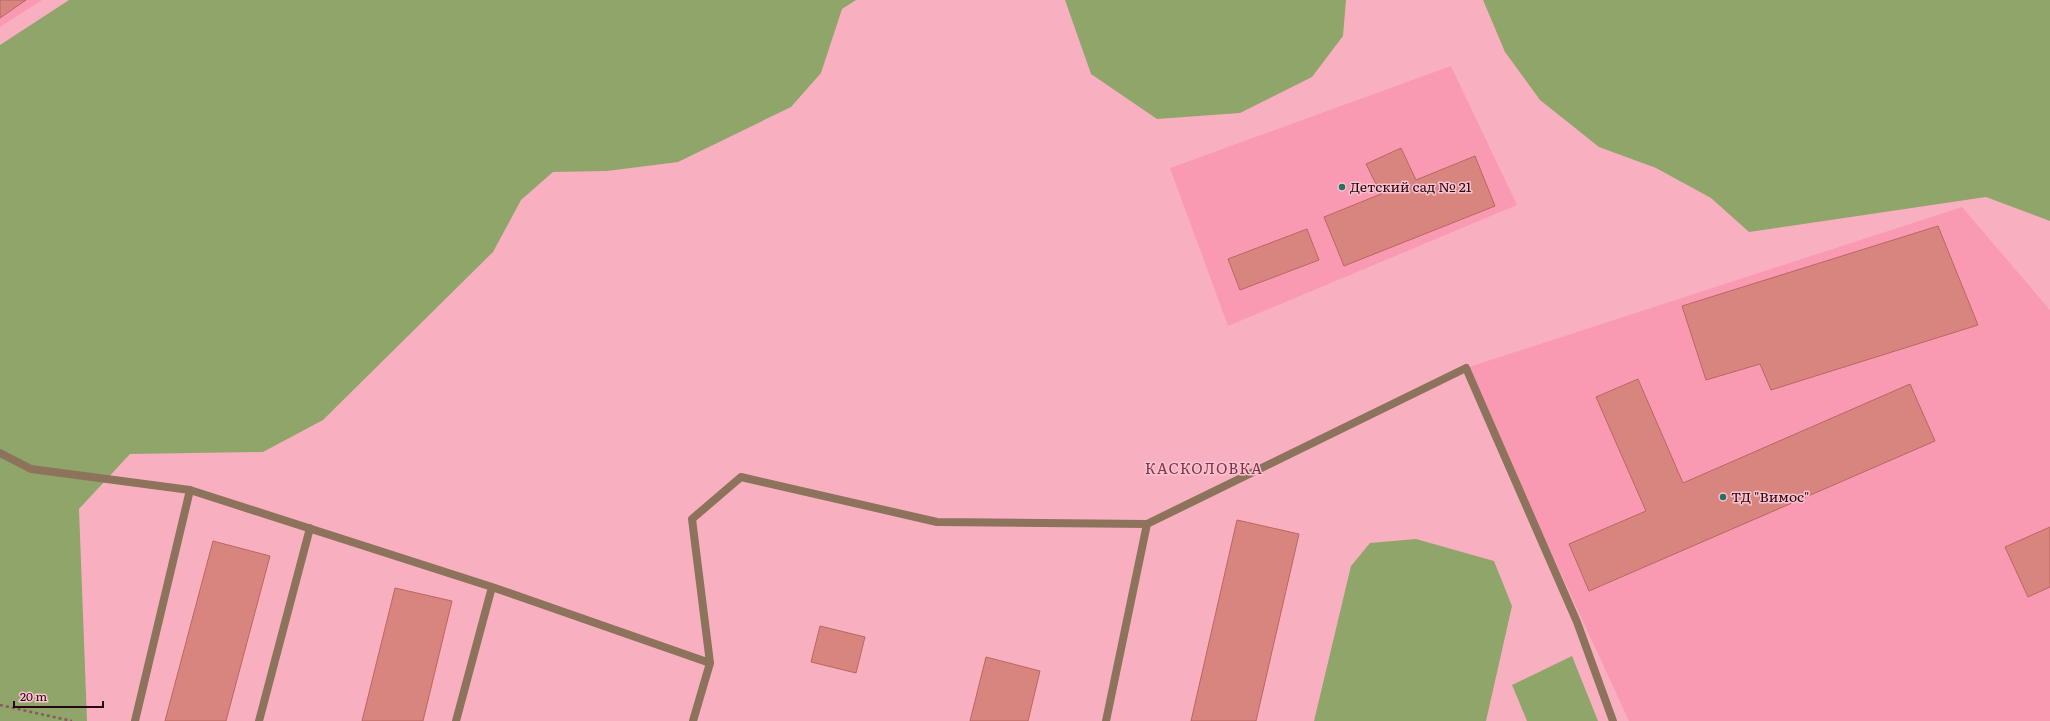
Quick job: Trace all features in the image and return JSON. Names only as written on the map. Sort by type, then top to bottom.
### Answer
[{"type":"lane","points":[[693,721],[710,663],[692,519],[741,477],[937,522],[1147,524],[1466,368],[1577,622],[1613,721]]},
{"type":"lane","points":[[0,453],[31,469],[190,490],[492,587],[710,663]]},
{"type":"lane","points":[[135,721],[190,490]]},
{"type":"lane","points":[[1106,721],[1147,524]]},
{"type":"lane","points":[[259,721],[310,528]]},
{"type":"lane","points":[[456,721],[492,587]]},
{"type":"path","points":[[0,705],[72,721]]},
{"type":"shaded area","points":[[0,0],[42,0],[0,27]]},
{"type":"shaded area","name":"Детский сад № 21","points":[[1451,66],[1517,205],[1228,326],[1170,168]]},
{"type":"shaded area","points":[[1962,207],[2050,310],[2050,721],[1629,721],[1466,368]]},
{"type":"green space","points":[[69,0],[856,0],[842,9],[821,73],[791,107],[678,162],[607,171],[553,172],[521,200],[493,252],[323,420],[263,452],[130,454],[79,509],[87,721],[0,721],[0,45]]},
{"type":"green space","points":[[1065,0],[1346,0],[1343,36],[1312,77],[1240,113],[1157,119],[1091,74]]},
{"type":"green space","points":[[1483,0],[2050,0],[2050,221],[1986,197],[1749,232],[1711,198],[1656,168],[1599,147],[1540,100],[1505,52]]},
{"type":"green space","points":[[1416,539],[1494,561],[1512,606],[1486,721],[1314,721],[1351,566],[1370,543]]},
{"type":"green space","points":[[1572,656],[1598,721],[1527,721],[1512,685]]},
{"type":"building","points":[[0,0],[26,0],[0,18]]},
{"type":"building","points":[[1401,148],[1416,180],[1475,156],[1495,206],[1344,266],[1324,217],[1381,194],[1366,164]]},
{"type":"building","points":[[1938,226],[1978,325],[1771,390],[1760,364],[1706,380],[1682,306]]},
{"type":"building","points":[[1307,229],[1319,260],[1240,290],[1228,259]]},
{"type":"building","name":"ТД \"Вимос\"","points":[[1638,379],[1683,483],[1910,384],[1935,441],[1589,591],[1569,544],[1646,511],[1596,397]]},
{"type":"building","points":[[1237,520],[1299,534],[1256,721],[1191,721]]},
{"type":"building","points":[[2050,527],[2050,587],[2028,597],[2005,547]]},
{"type":"building","points":[[213,541],[270,556],[226,721],[165,721]]},
{"type":"building","points":[[395,588],[452,601],[423,721],[362,721]]},
{"type":"building","points":[[820,626],[865,637],[856,673],[811,662]]},
{"type":"building","points":[[986,657],[1040,671],[1028,721],[970,721]]},
{"type":"place","name":"Детский сад № 21","points":[[1342,187]]},
{"type":"place","name":"ТД \"Вимос\"","points":[[1723,497]]},
{"type":"district","name":"КАСКОЛОВКА","points":[[1204,469]]}]
